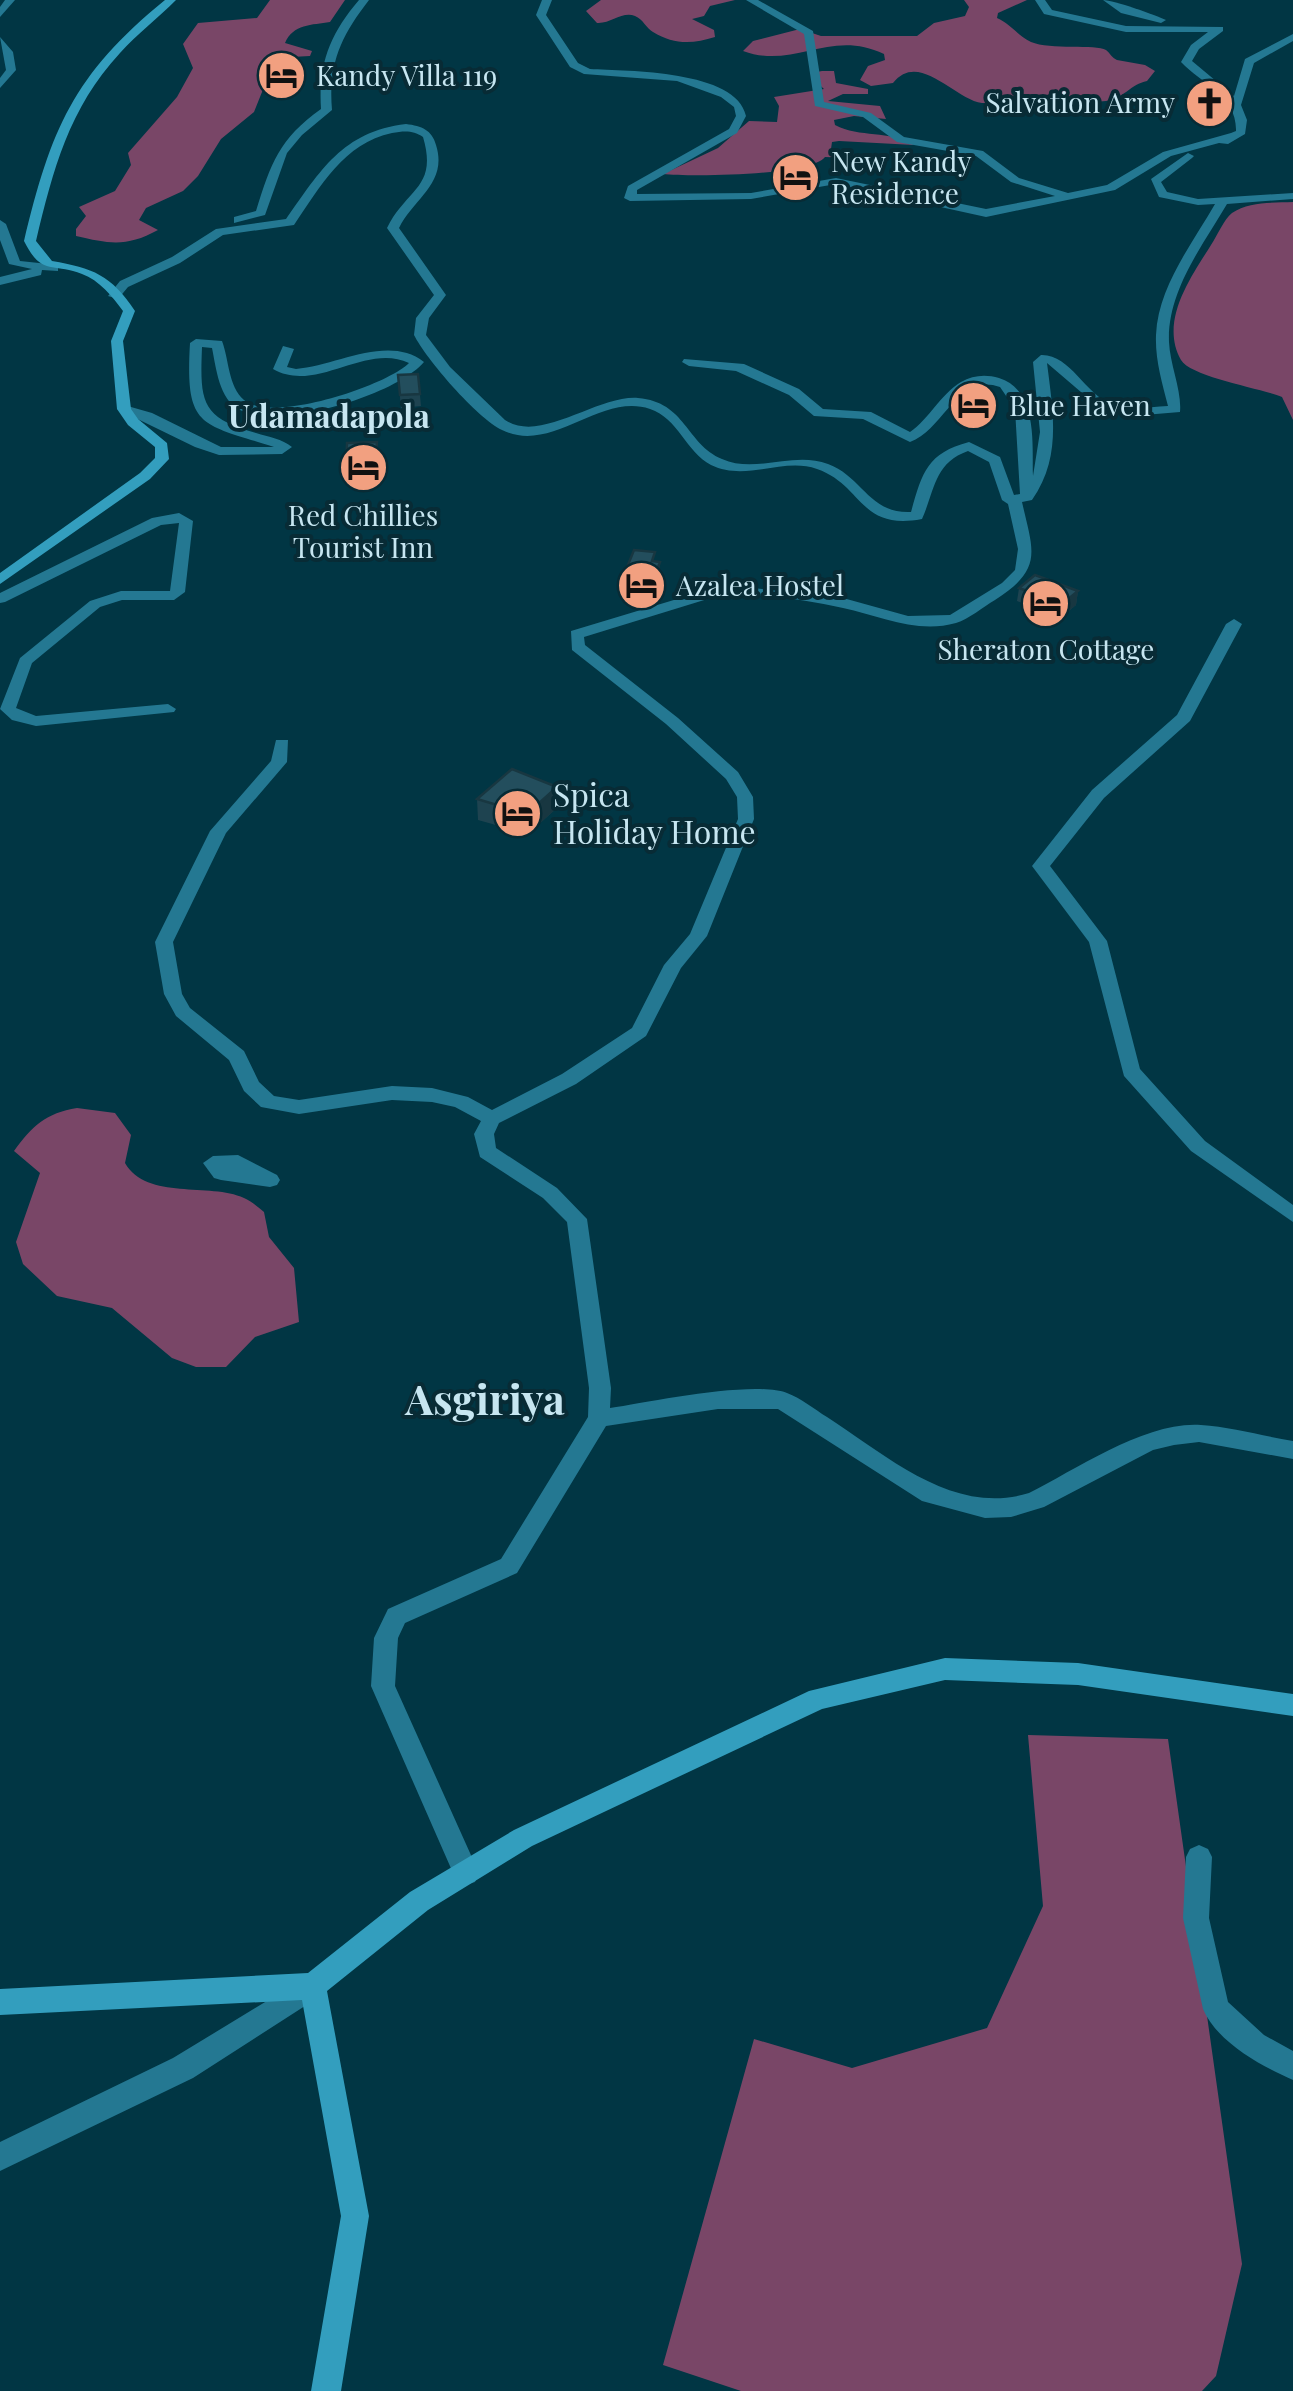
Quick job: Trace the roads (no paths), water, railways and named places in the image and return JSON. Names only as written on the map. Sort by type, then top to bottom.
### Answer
[{"type":"street","points":[[0,14],[10,0]]},
{"type":"street","points":[[54,268],[38,260],[30,241],[68,116],[96,75],[150,16],[171,0]]},
{"type":"street","points":[[207,239],[207,232],[215,224],[262,213],[277,160],[290,134],[327,110],[323,73],[333,42],[364,0]]},
{"type":"street","points":[[547,0],[540,14],[574,65],[588,72],[678,78],[725,95],[739,106],[741,116],[733,131],[632,188],[630,198],[751,196],[836,181],[986,212],[1110,188],[1168,154],[1233,136]]},
{"type":"street","points":[[751,0],[808,32],[808,57],[822,85],[819,104],[867,115],[901,140],[980,153],[1015,180],[1070,197]]},
{"type":"street","points":[[1040,0],[1048,12],[1126,28],[1219,29]]},
{"type":"street","points":[[1108,0],[1125,11],[1150,18],[1208,22],[1219,29]]},
{"type":"street","points":[[1219,29],[1195,47],[1186,62],[1238,103]]},
{"type":"street","points":[[1293,37],[1249,60],[1238,103],[1243,121],[1241,132],[1180,161],[1156,181],[1163,195],[1179,200],[1293,196]]},
{"type":"street","points":[[0,40],[8,52],[11,70],[0,85]]},
{"type":"street","points":[[114,296],[124,284],[220,232],[290,222],[346,148],[381,131],[409,127],[422,131],[437,161],[431,180],[400,211],[393,228],[440,295],[420,321],[420,336],[434,359],[508,428],[536,430],[605,405],[654,405],[666,411],[710,460],[738,467],[822,466],[846,480],[873,511],[895,519],[917,516],[932,467],[947,451],[969,446],[995,460],[1008,500],[1021,499],[1037,486],[1048,441],[1040,362],[1046,358],[1055,362],[1100,407],[1119,413],[1174,409],[1162,351],[1164,317],[1181,274],[1223,201]]},
{"type":"street","points":[[0,224],[15,264],[92,273],[129,311],[116,341],[124,409],[133,422],[162,446],[162,459],[145,476],[0,580]]},
{"type":"street","points":[[0,281],[54,268]]},
{"type":"street","points":[[124,409],[138,411],[212,448],[249,453],[282,450],[285,448],[276,443],[221,427],[201,413],[193,392],[196,343],[217,344],[231,392],[239,404],[264,414],[288,412],[377,388],[400,379],[416,362],[409,356],[380,356],[315,372],[289,373],[280,369],[288,348]]},
{"type":"street","points":[[466,1872],[382,1686],[386,1638],[396,1616],[509,1566],[600,1418],[600,1388],[577,1220],[550,1192],[487,1152],[484,1134],[492,1118],[569,1079],[639,1032],[673,965],[698,936],[746,820],[745,796],[732,776],[672,721],[577,647],[576,634],[712,593],[736,590],[843,603],[907,622],[940,623],[1007,586],[1022,571],[1022,416],[1015,390],[1002,380],[982,378],[964,385],[910,438],[866,415],[819,413],[794,392],[738,368],[689,362]]},
{"type":"street","points":[[0,599],[158,520],[178,517],[186,521],[180,589],[174,596],[122,595],[95,604],[25,661],[8,709],[18,717],[36,721],[168,710]]},
{"type":"street","points":[[1234,624],[1184,718],[1098,794],[1041,866],[1098,942],[1131,1071],[1198,1146],[1293,1215]]},
{"type":"street","points":[[282,743],[279,762],[218,831],[164,942],[173,994],[183,1012],[237,1056],[252,1086],[268,1102],[299,1107],[392,1093],[432,1095],[461,1102],[492,1118]]},
{"type":"street","points":[[600,1418],[718,1400],[782,1400],[930,1494],[984,1510],[1011,1508],[1036,1500],[1146,1443],[1174,1436],[1199,1433],[1293,1450]]},
{"type":"street","points":[[0,2157],[183,2068],[313,1986],[419,1900],[524,1838],[818,1699],[945,1669],[1078,1674],[1293,1705]]},
{"type":"street","points":[[1199,1857],[1196,1918],[1216,2010],[1254,2045],[1293,2066]]},
{"type":"street","points":[[0,2002],[313,1986]]},
{"type":"street","points":[[313,1986],[355,2216],[326,2391]]},
{"type":"place","name":"Kandy Villa 119","points":[[281,76]]},
{"type":"place","name":"Salvation Army","points":[[1210,103]]},
{"type":"place","name":"New Kandy Residence","points":[[796,178]]},
{"type":"place","name":"Blue Haven","points":[[974,406]]},
{"type":"place","name":"Red Chillies Tourist Inn","points":[[363,468]]},
{"type":"place","name":"Azalea Hostel","points":[[641,586]]},
{"type":"place","name":"Sheraton Cottage","points":[[1046,603]]},
{"type":"place","name":"Spica Holiday Home","points":[[518,814]]},
{"type":"district","name":"Udamadapola","points":[[329,417]]},
{"type":"district","name":"Asgiriya","points":[[485,1400]]}]
